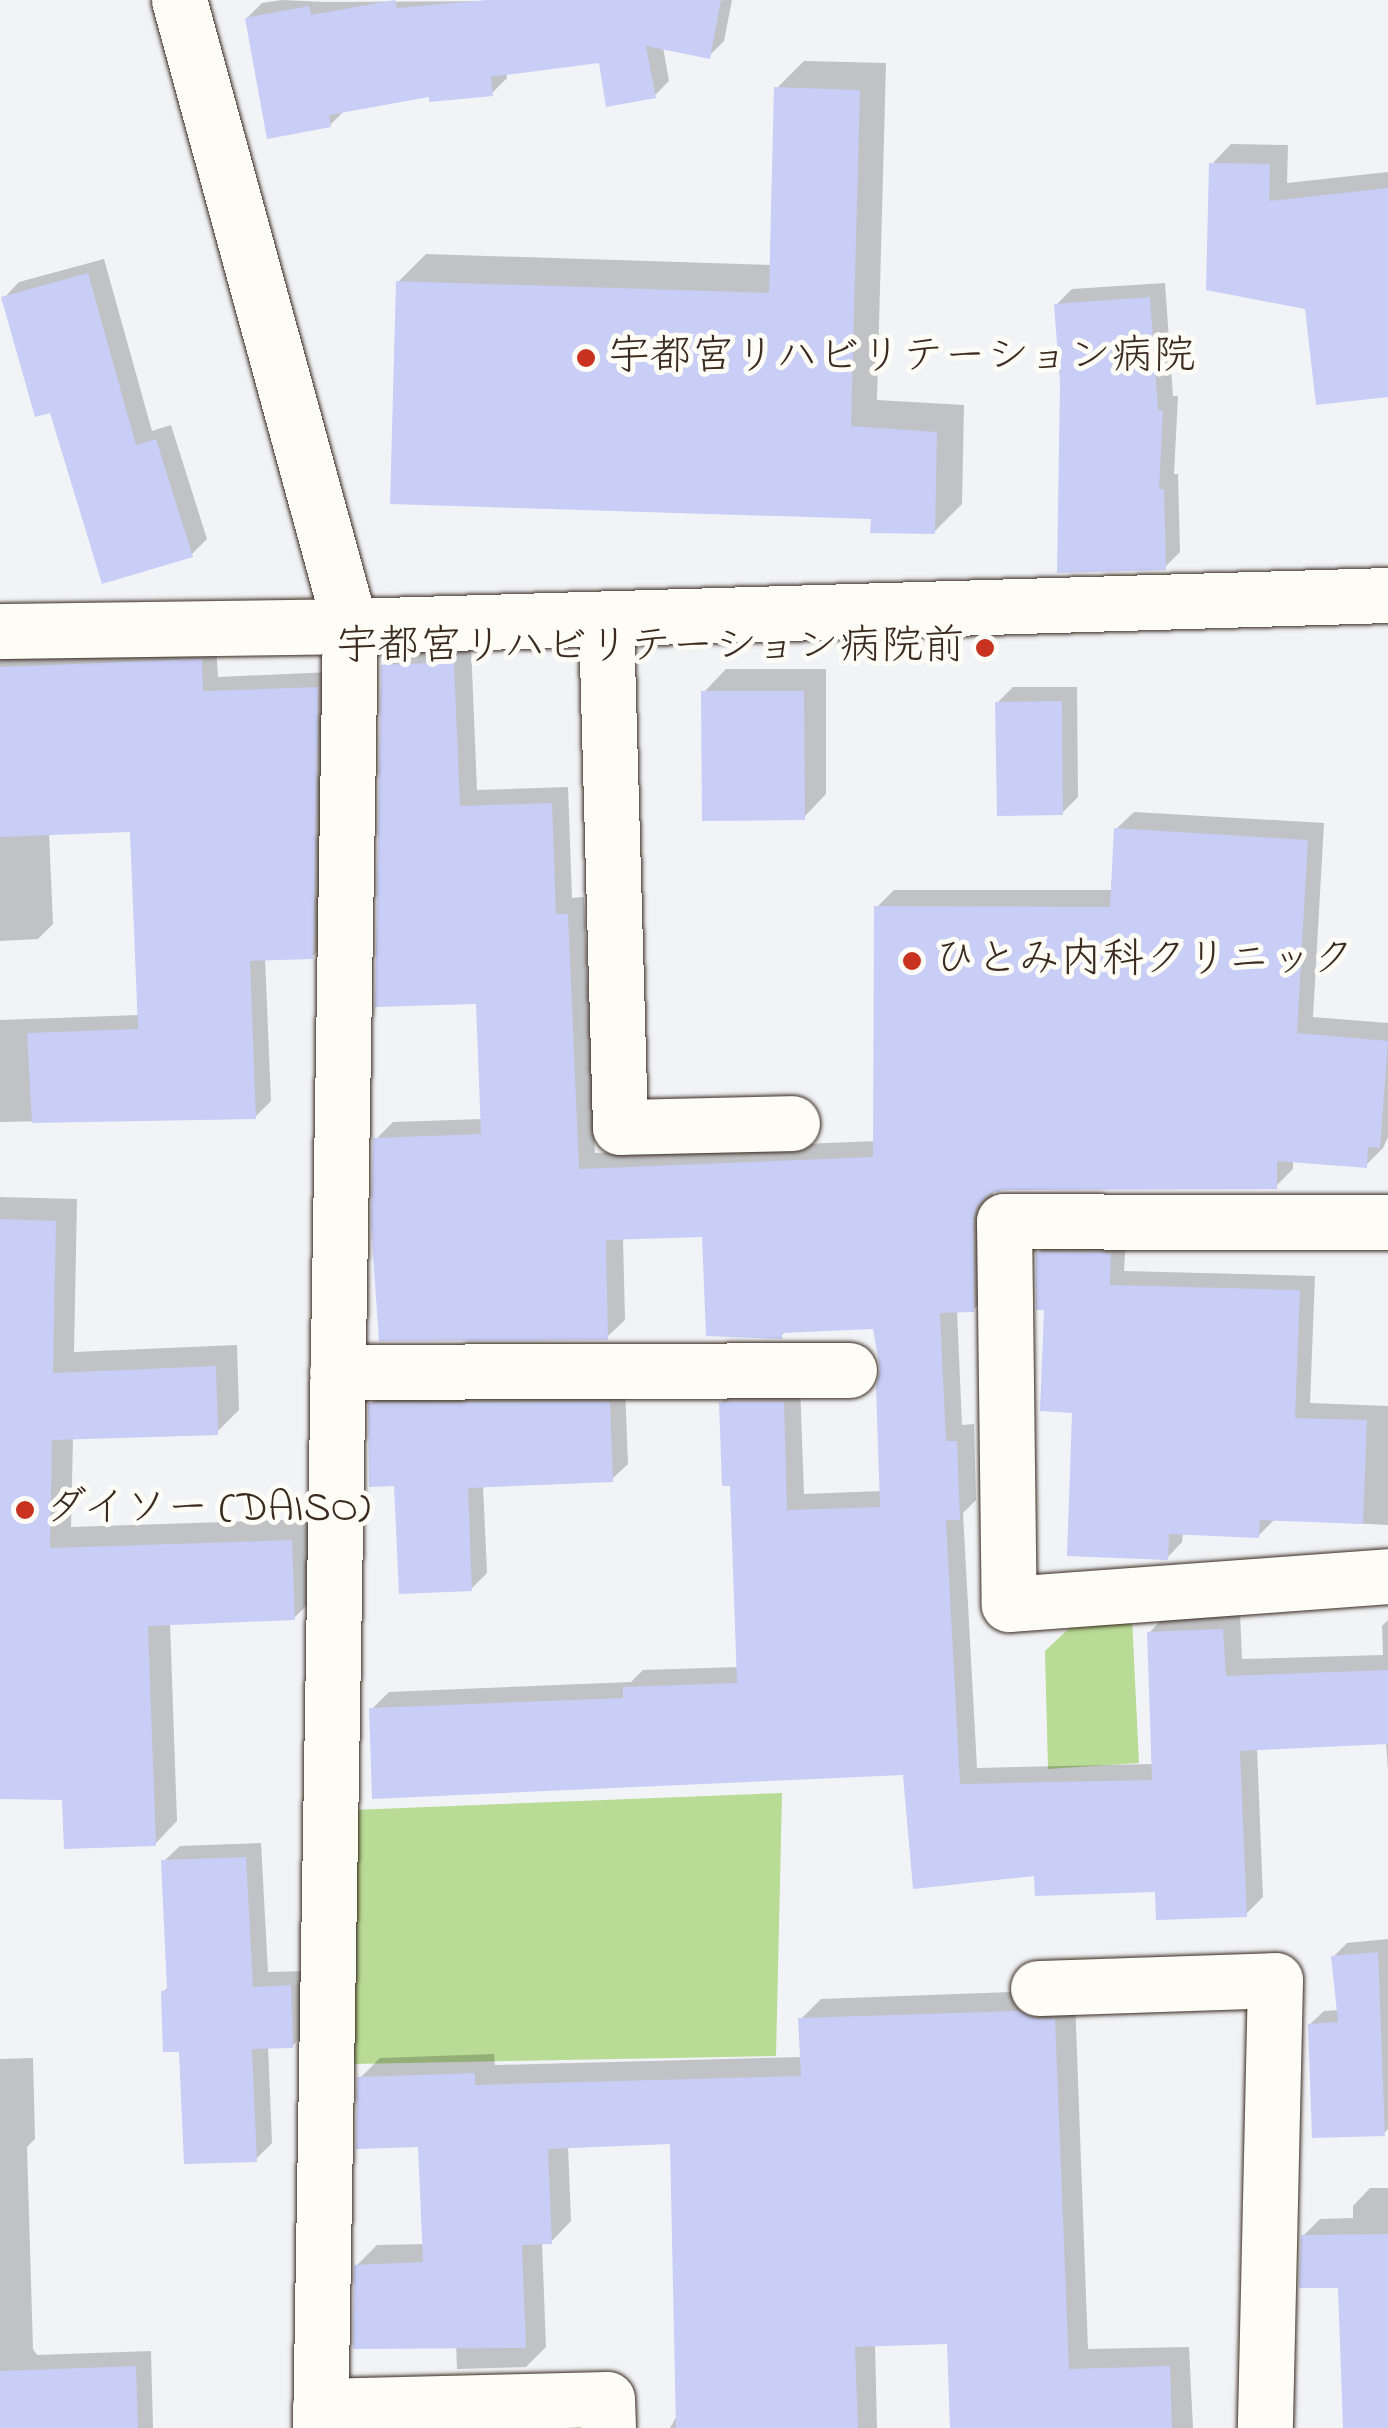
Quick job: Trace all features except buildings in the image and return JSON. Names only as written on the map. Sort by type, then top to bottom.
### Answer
[{"type":"street","points":[[179,0],[350,626],[320,2417],[608,2399],[608,2428]]},
{"type":"street","points":[[0,631],[606,622],[1388,595]]},
{"type":"street","points":[[606,622],[620,1127],[792,1122]]},
{"type":"street","points":[[1388,1222],[1004,1221],[1009,1604],[1388,1576]]},
{"type":"street","points":[[338,1372],[849,1370]]},
{"type":"street","points":[[1038,1988],[1275,1980],[1265,2428]]},
{"type":"green space","points":[[1132,1618],[1139,1763],[1048,1769],[1045,1651],[1078,1620]]},
{"type":"green space","points":[[782,1793],[776,2056],[352,2064],[352,1810]]},
{"type":"place","name":"宇都宮リハビリテーション病院","points":[[586,358]]},
{"type":"place","name":"宇都宮リハビリテーション病院前","points":[[985,648]]},
{"type":"place","name":"ひとみ内科クリニック","points":[[912,961]]},
{"type":"place","name":"ダイソー (DAISO)","points":[[25,1510]]}]
